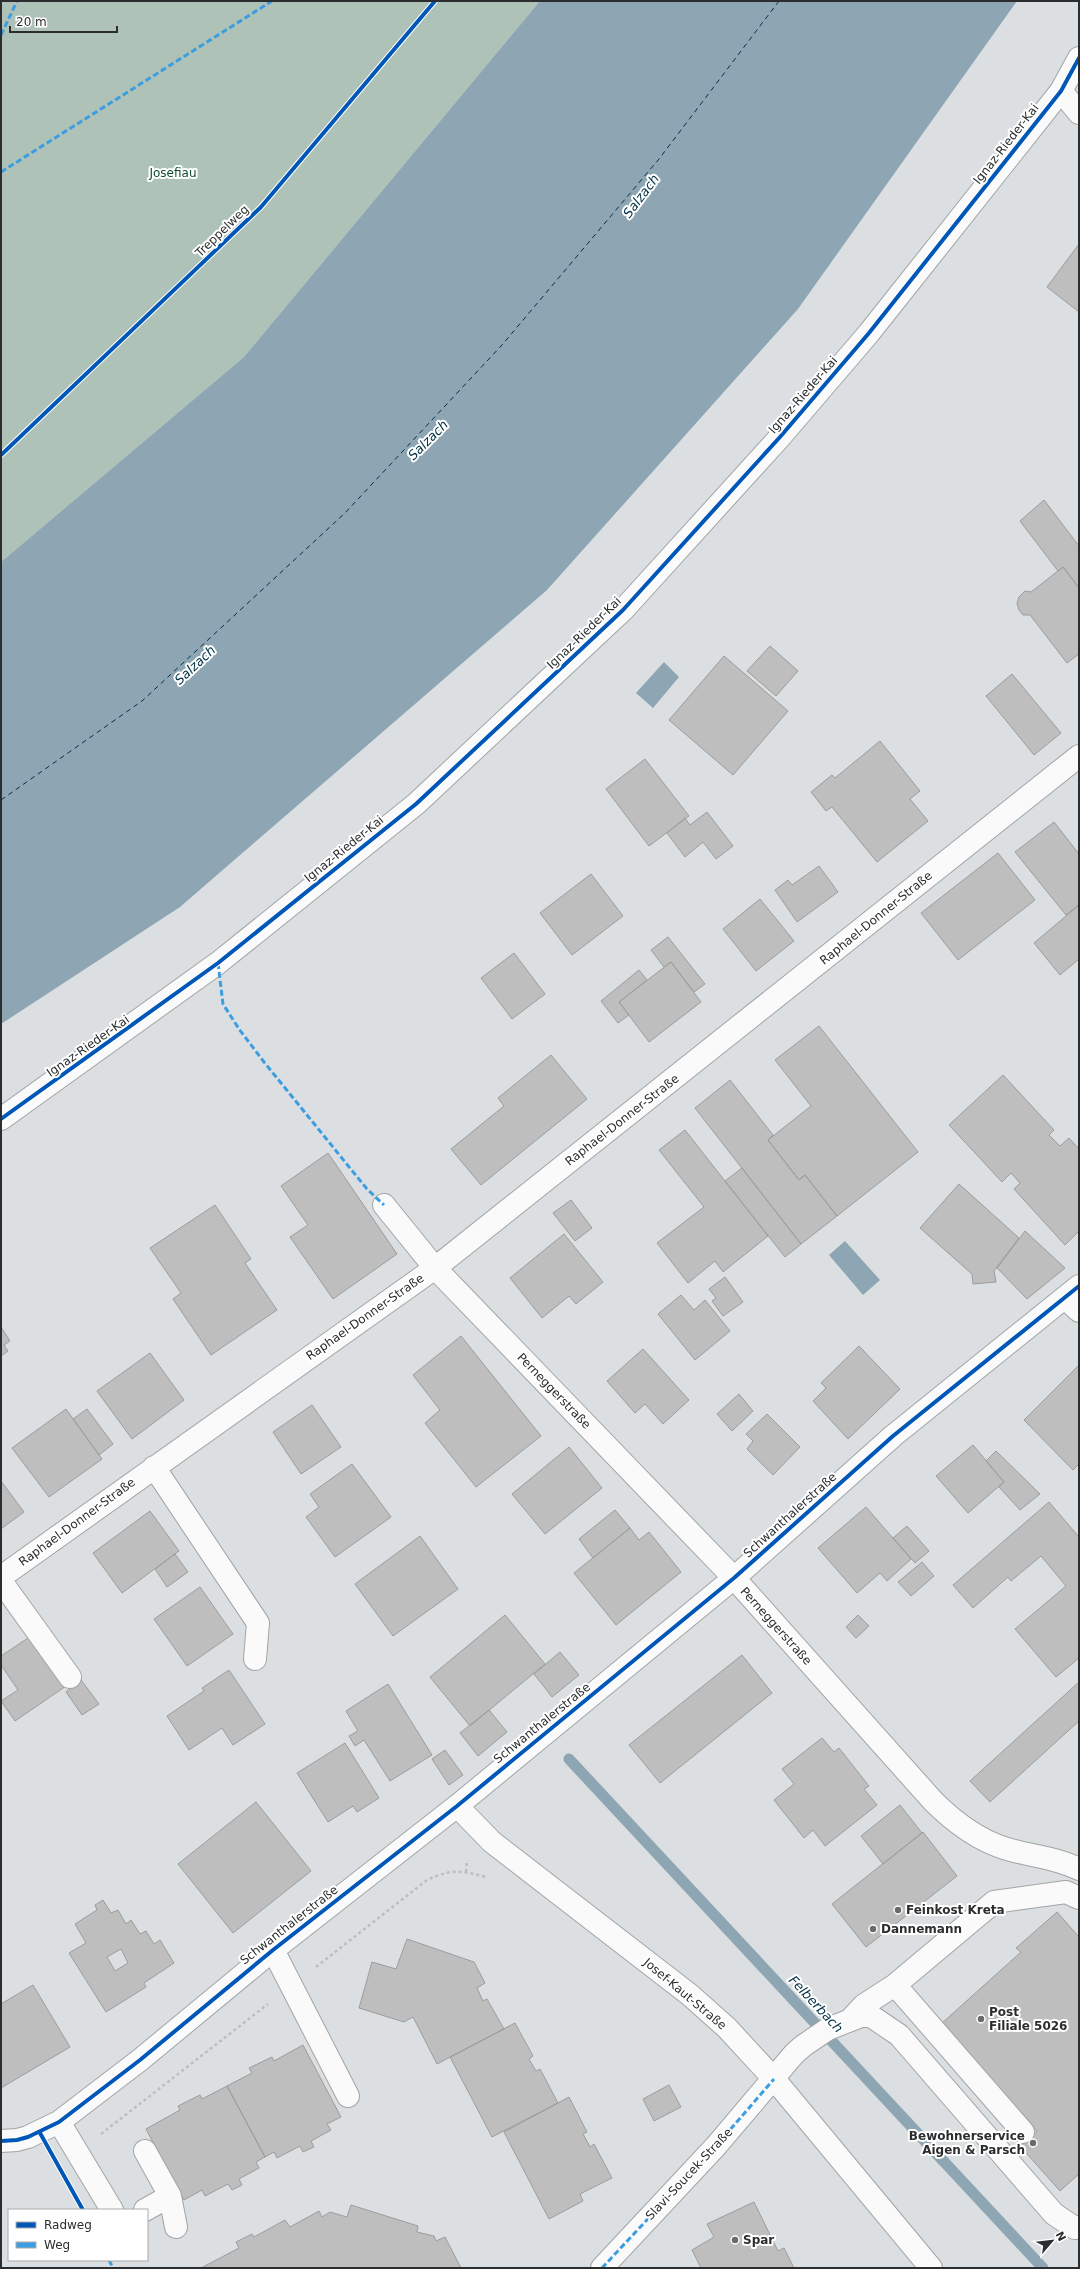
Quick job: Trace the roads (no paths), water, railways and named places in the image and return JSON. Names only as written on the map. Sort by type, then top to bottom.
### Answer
[{"type":"street","name":"Ignaz-Rieder-Kai","points":[[1,1119],[218,963],[416,804],[623,610],[780,437],[869,333],[1060,91],[1079,58]]},
{"type":"street","points":[[1060,91],[1079,113]]},
{"type":"street","name":"Raphael-Donner-Straße","points":[[1,1577],[435,1268],[1079,756]]},
{"type":"street","name":"Perneggerstraße","points":[[384,1204],[435,1268],[734,1578],[933,1802],[952,1821],[967,1831],[998,1846],[1057,1860],[1079,1868]]},
{"type":"street","name":"Schwanthalerstraße","points":[[2,2143],[28,2137],[59,2122],[140,2060],[273,1950],[457,1806],[734,1578],[893,1436],[1074,1298]]},
{"type":"street","points":[[154,1467],[258,1623],[255,1659]]},
{"type":"street","points":[[1,1580],[70,1677]]},
{"type":"street","name":"Josef-Kaut-Straße","points":[[457,1806],[492,1842],[690,1995],[727,2028],[774,2079],[931,2268]]},
{"type":"street","points":[[850,2020],[864,2005],[895,1985],[994,1902],[1066,1892],[1079,1898]]},
{"type":"street","points":[[273,1950],[348,2096]]},
{"type":"street","points":[[895,1985],[1023,2132]]},
{"type":"street","points":[[850,2020],[861,2016],[871,2016],[899,2035],[1054,2214],[1075,2228],[1079,2227]]},
{"type":"street","name":"Slavi-Soucek-Straße","points":[[602,2268],[716,2146],[794,2054],[818,2035],[850,2020]]},
{"type":"street","points":[[59,2122],[111,2209]]},
{"type":"street","points":[[145,2151],[170,2196],[176,2227]]},
{"type":"street","points":[[147,2209],[170,2196]]},
{"type":"water","name":"Salzach","points":[[540,1],[1017,1],[798,309],[547,590],[180,907],[1,1024],[1,562],[244,357]]},
{"type":"water","points":[[664,662],[679,677],[653,708],[636,693]]},
{"type":"water","points":[[845,1241],[880,1280],[863,1295],[829,1255]]},
{"type":"waterway","name":"Felberbach","points":[[569,1759],[1043,2268]]},
{"type":"place","name":"Feinkost Kreta","points":[[898,1910]]},
{"type":"place","name":"Dannemann","points":[[873,1929]]},
{"type":"place","name":"Post Filiale 5026","points":[[981,2019]]},
{"type":"place","name":"Bewohnerservice Aigen & Parsch","points":[[1033,2143]]},
{"type":"place","name":"Spar","points":[[735,2240]]},
{"type":"park label","name":"Josefiau","points":[[173,173]]}]
